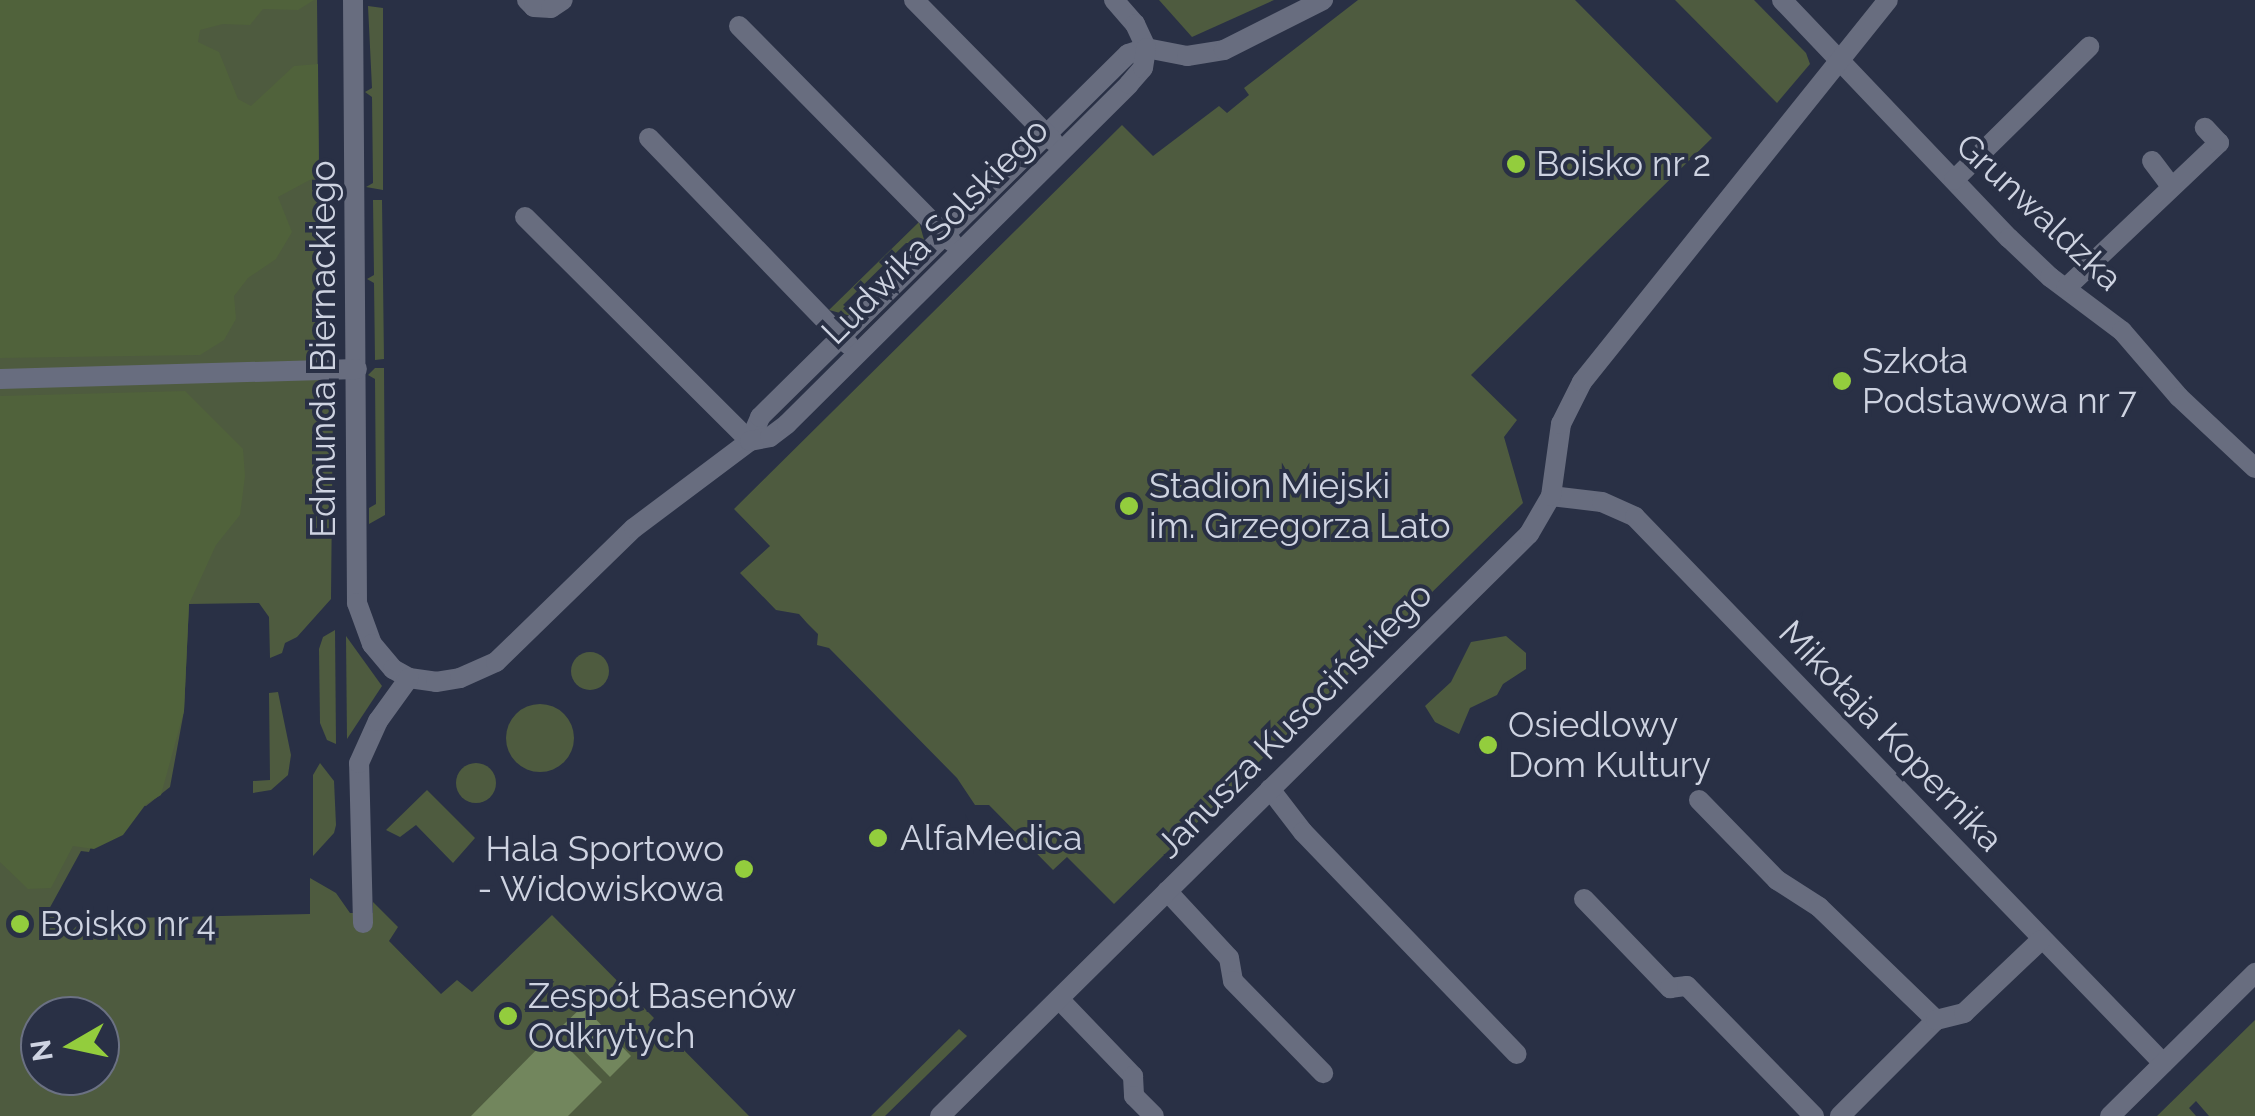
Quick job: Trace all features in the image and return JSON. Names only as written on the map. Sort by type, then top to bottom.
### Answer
[{"type":"street","name":"Edmunda Biernackiego","points":[[353,0],[357,603],[372,644],[393,670],[409,678]]},
{"type":"street","points":[[527,0],[534,8],[552,8],[563,0]]},
{"type":"street","points":[[914,0],[1062,150]]},
{"type":"street","points":[[1114,0],[1135,24],[1146,48],[1206,56],[1259,36],[1323,0]]},
{"type":"street","name":"Grunwaldzka","points":[[1782,0],[1954,180],[2066,288],[2122,332],[2179,397],[2255,468]]},
{"type":"street","name":"Janusza Kusocińskiego","points":[[940,1116],[1529,534],[1551,496],[1561,424],[1582,382],[1888,0]]},
{"type":"street","points":[[739,26],[961,251]]},
{"type":"street","points":[[1954,180],[2088,47]]},
{"type":"street","name":"Ludwika Solskiego","points":[[409,678],[436,682],[460,678],[496,662],[634,528],[750,441],[770,438],[787,424],[1143,68],[1146,48],[1128,54],[944,234],[760,417],[750,441]]},
{"type":"street","points":[[2066,288],[2219,143],[2205,128]]},
{"type":"street","points":[[649,138],[858,354]]},
{"type":"street","points":[[2152,161],[2172,186]]},
{"type":"street","points":[[525,218],[750,441]]},
{"type":"street","points":[[0,379],[357,369]]},
{"type":"street","name":"Mikołaja Kopernika","points":[[1551,496],[1602,502],[1635,517],[2163,1063]]},
{"type":"street","points":[[362,923],[360,763],[378,721],[409,678]]},
{"type":"street","points":[[1270,789],[1288,806],[1303,832],[1463,997],[1476,1017],[1516,1054]]},
{"type":"street","points":[[1699,800],[1777,880],[1819,907],[1936,1020]]},
{"type":"street","points":[[1167,891],[1230,958],[1233,981],[1322,1074]]},
{"type":"street","points":[[1584,899],[1670,988],[1687,986],[1814,1116]]},
{"type":"street","points":[[1840,1116],[1936,1020],[1964,1014],[2041,940]]},
{"type":"street","points":[[2110,1116],[2255,973]]},
{"type":"street","points":[[1059,998],[1132,1076],[1134,1096],[1154,1116]]},
{"type":"shaded area","points":[[0,0],[317,0],[321,388],[333,400],[331,599],[297,637],[285,643],[282,653],[270,658],[269,617],[259,603],[189,604],[184,711],[170,787],[146,806],[109,801],[89,852],[81,851],[48,911],[70,933],[83,919],[310,914],[310,878],[336,893],[350,913],[373,913],[373,902],[398,927],[389,941],[441,994],[457,980],[472,992],[552,915],[654,1018],[648,1025],[655,1032],[661,1027],[749,1116],[0,1116]]},
{"type":"shaded area","points":[[0,0],[314,0],[298,10],[263,9],[250,25],[223,24],[200,30],[198,42],[219,52],[238,99],[251,106],[294,66],[318,64],[319,175],[278,197],[292,232],[276,259],[248,278],[234,296],[236,319],[224,340],[200,355],[0,358]]},
{"type":"shaded area","points":[[1159,0],[1274,0],[1192,37]]},
{"type":"shaded area","name":"Stadion Miejski im. Grzegorza Lato","points":[[1358,0],[1575,0],[1712,138],[1471,375],[1517,420],[1504,437],[1523,503],[1114,904],[1067,857],[1053,870],[989,805],[975,805],[957,778],[829,648],[817,645],[818,634],[799,614],[776,610],[740,573],[770,546],[734,509],[1122,125],[1153,156],[1219,106],[1227,113],[1249,95],[1244,88]]},
{"type":"shaded area","points":[[1675,0],[1754,0],[1806,53],[1810,64],[1777,103]]},
{"type":"shaded area","points":[[368,6],[383,8],[383,190],[366,187],[373,183],[372,97],[365,92],[372,88]]},
{"type":"shaded area","points":[[373,200],[382,200],[384,359],[375,360],[374,283],[367,279],[374,275]]},
{"type":"shaded area","points":[[919,222],[925,243],[906,243],[843,305],[854,311],[851,316],[829,310]]},
{"type":"shaded area","points":[[375,368],[384,368],[385,515],[369,524],[369,508],[376,504],[375,379],[368,375]]},
{"type":"shaded area","points":[[185,391],[243,449],[245,476],[240,515],[216,545],[189,604],[184,711],[161,795],[146,804],[123,835],[94,849],[73,846],[51,888],[28,889],[0,862],[0,396]]},
{"type":"shaded area","points":[[335,630],[336,744],[327,740],[320,723],[319,649],[323,637]]},
{"type":"shaded area","points":[[346,636],[382,686],[347,739]]},
{"type":"shaded area","points":[[1506,636],[1526,653],[1526,669],[1503,684],[1497,695],[1470,708],[1459,734],[1435,722],[1425,706],[1451,682],[1471,642]]},
{"type":"shaded area","points":[[590,652],[603,658],[609,671],[603,684],[590,690],[577,684],[571,671],[577,658]]},
{"type":"shaded area","points":[[278,692],[291,755],[288,775],[271,790],[253,793],[253,781],[270,780],[269,693]]},
{"type":"shaded area","points":[[540,704],[553,706],[564,714],[572,725],[572,751],[564,762],[553,770],[540,772],[527,770],[516,762],[508,751],[506,738],[508,725],[516,714],[527,706]]},
{"type":"shaded area","points":[[320,763],[334,781],[336,825],[334,833],[313,856],[313,775]]},
{"type":"shaded area","points":[[476,763],[490,769],[496,783],[490,797],[476,803],[462,797],[456,783],[462,769]]},
{"type":"shaded area","points":[[427,790],[475,838],[453,863],[416,825],[400,837],[386,830]]},
{"type":"shaded area","points":[[583,1006],[631,1056],[610,1077],[561,1027]]},
{"type":"shaded area","points":[[2255,1020],[2255,1116],[2209,1116],[2196,1101],[2189,1108],[2196,1116],[2157,1116]]},
{"type":"shaded area","points":[[959,1029],[967,1036],[885,1116],[871,1116]]},
{"type":"shaded area","points":[[553,1033],[602,1082],[568,1116],[471,1116]]},
{"type":"place","name":"Boisko nr 2","points":[[1516,164]]},
{"type":"place","name":"Szkoła Podstawowa nr 7","points":[[1842,381]]},
{"type":"place","name":"Stadion Miejski im. Grzegorza Lato","points":[[1129,506]]},
{"type":"place","name":"Osiedlowy Dom Kultury","points":[[1488,745]]},
{"type":"place","name":"AlfaMedica","points":[[878,838]]},
{"type":"place","name":"Hala Sportowo - Widowiskowa","points":[[744,869]]},
{"type":"place","name":"Boisko nr 4","points":[[20,924]]},
{"type":"place","name":"Zespół Basenów Odkrytych","points":[[508,1016]]}]
